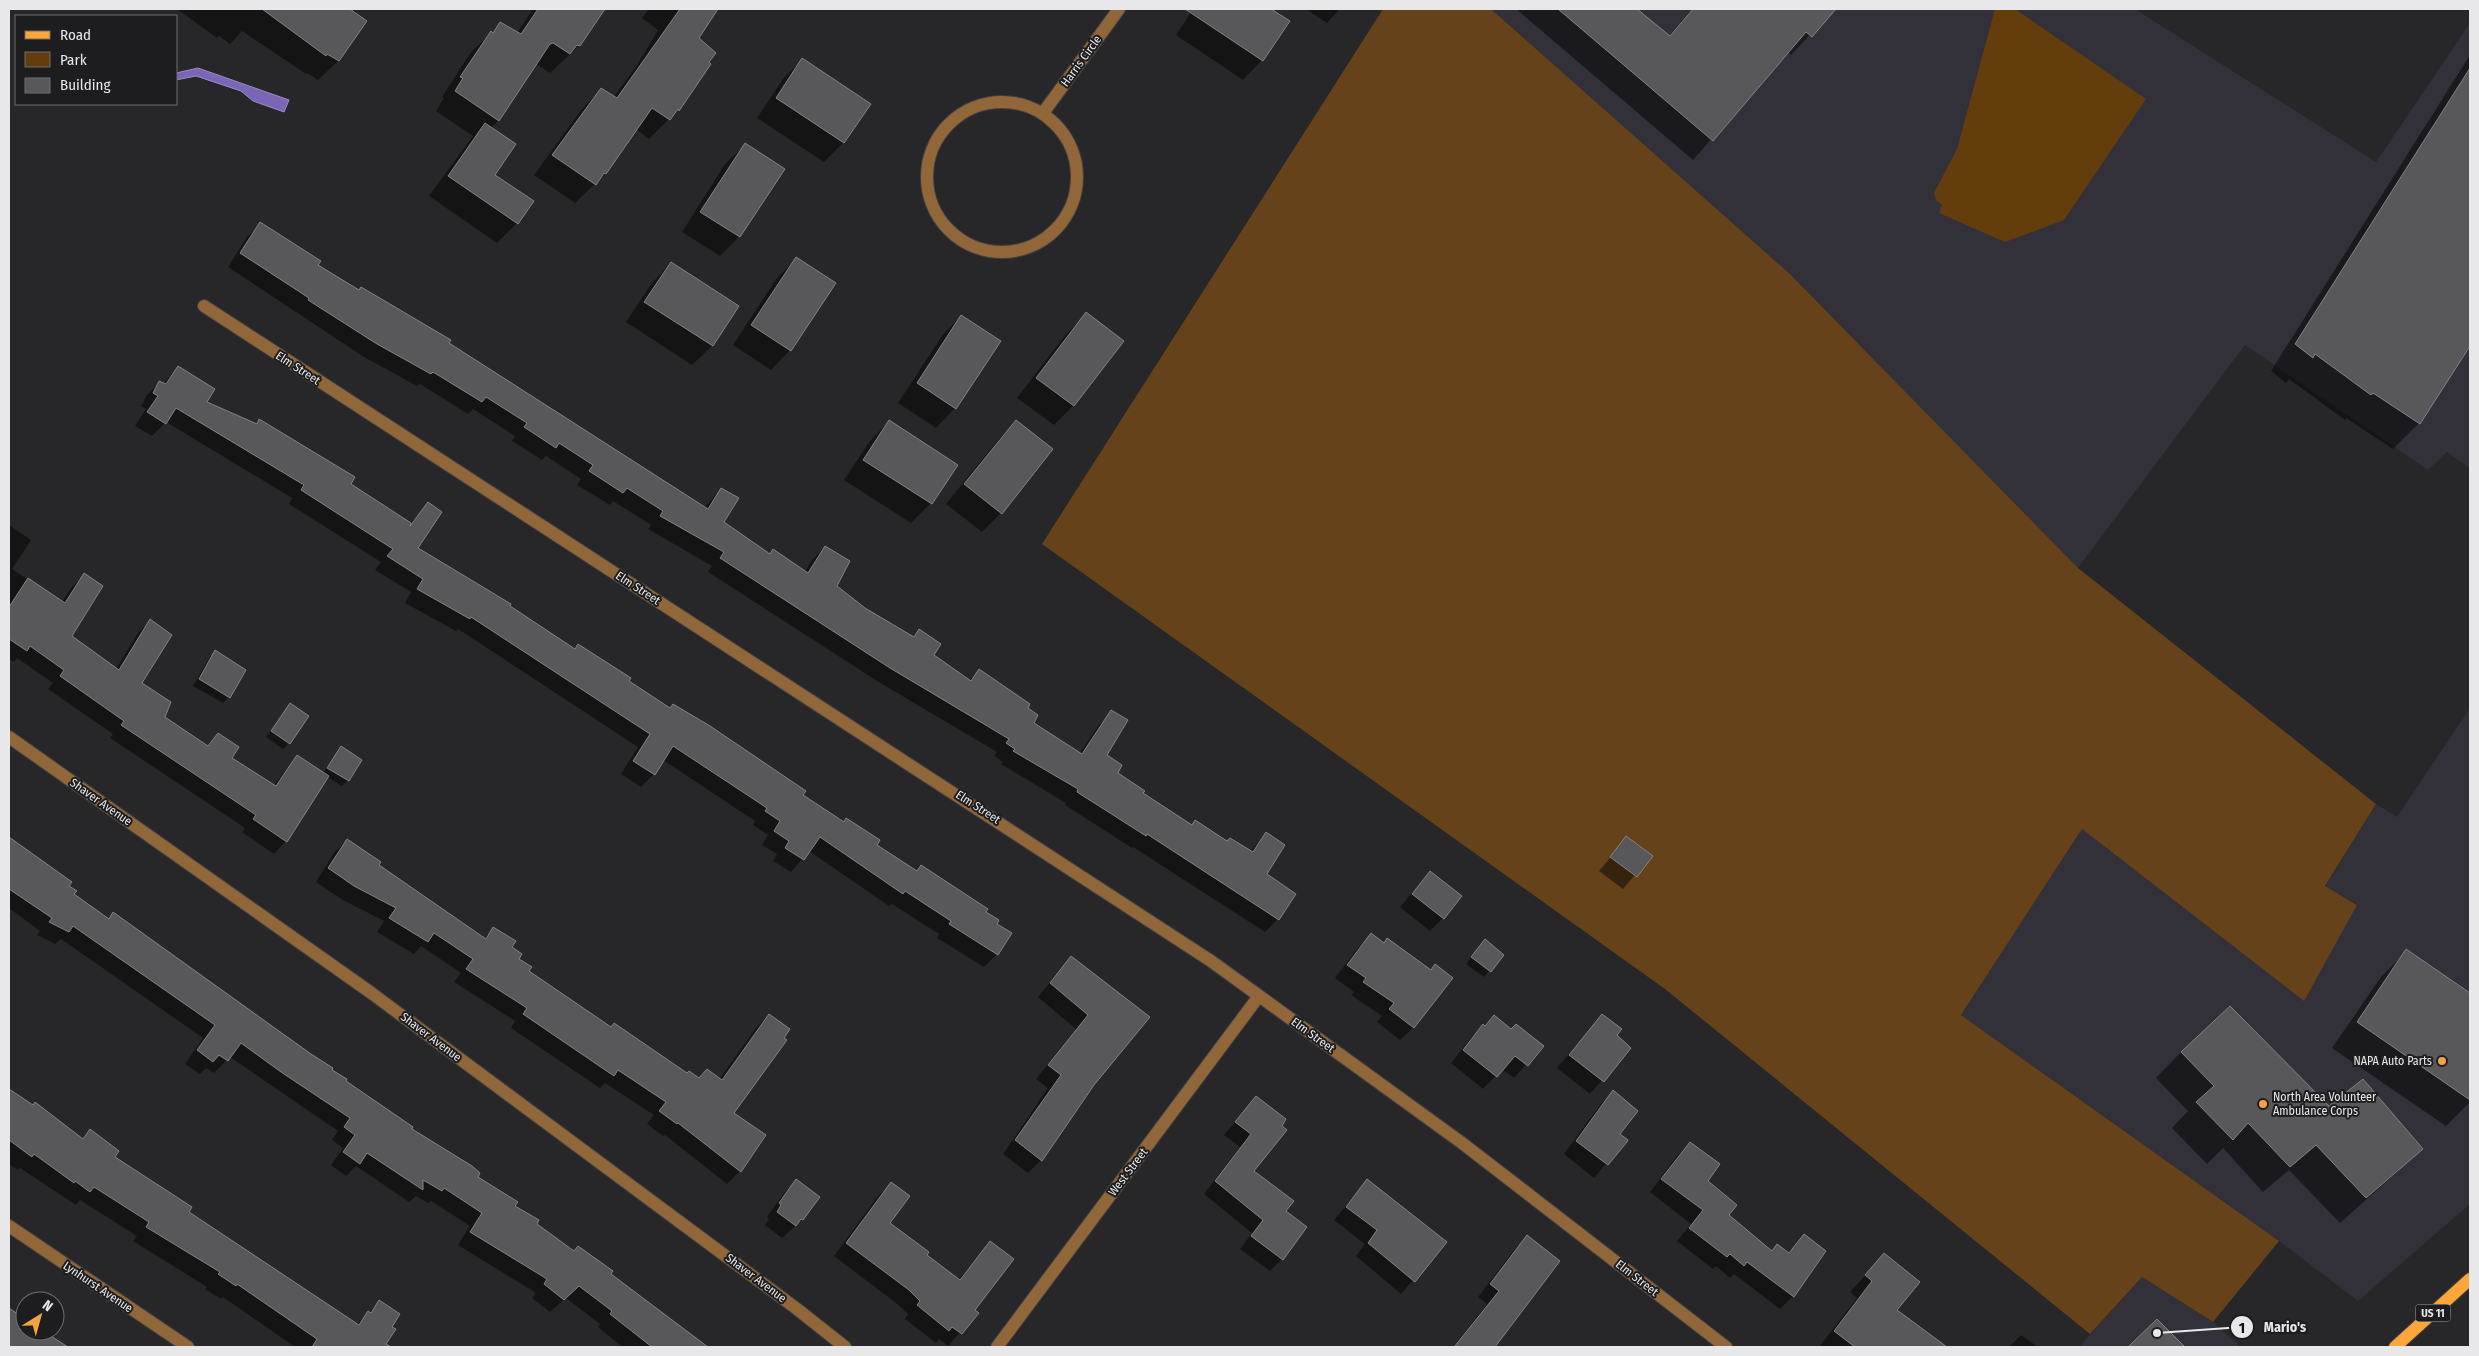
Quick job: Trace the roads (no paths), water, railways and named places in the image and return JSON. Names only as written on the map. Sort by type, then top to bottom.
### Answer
[{"type":"main road","name":"US 11","points":[[2395,1347],[2470,1279]]},
{"type":"street","name":"Harris Circle","points":[[1044,113],[1119,9]]},
{"type":"street","points":[[986,102],[1016,102],[1044,113],[1065,134],[1076,161],[1077,191],[1066,218],[1045,239],[1018,251],[988,251],[961,240],[939,219],[928,192],[928,162],[939,135],[959,114],[986,102]]},
{"type":"street","name":"Elm Street","points":[[204,306],[1017,832],[1211,961],[1462,1143],[1726,1347]]},
{"type":"street","name":"Shaver Avenue","points":[[9,737],[370,992],[797,1309],[845,1347]]},
{"type":"street","name":"West Street","points":[[997,1347],[1259,996]]},
{"type":"street","name":"Lynhurst Avenue","points":[[9,1226],[172,1343],[188,1347]]},
{"type":"place","name":"NAPA Auto Parts","points":[[2442,1061]]},
{"type":"place","name":"North Area Volunteer Ambulance Corps","points":[[2263,1104]]},
{"type":"place","name":"Mario's","points":[[2157,1333]]}]
